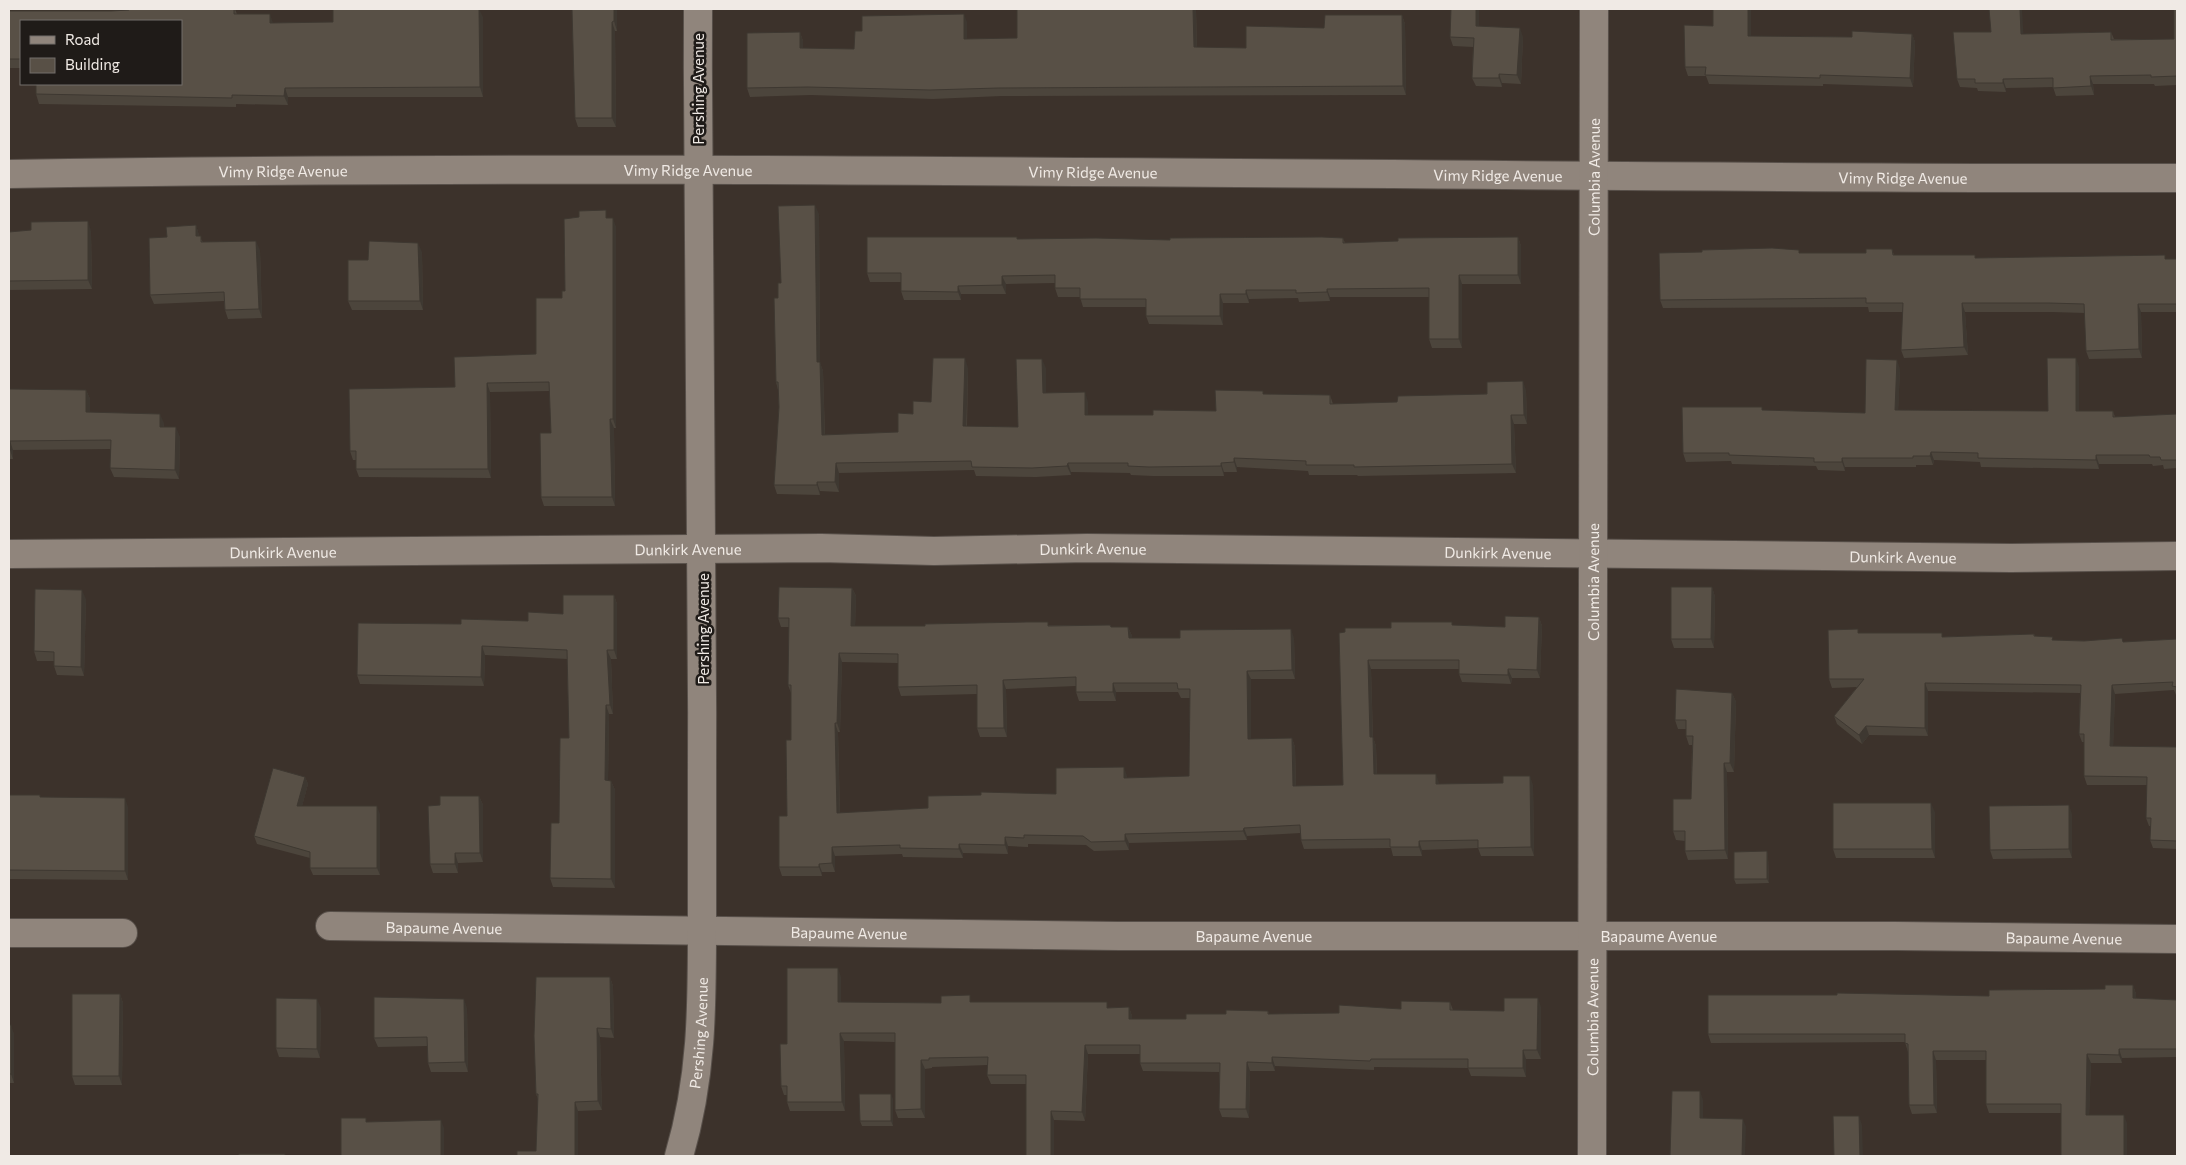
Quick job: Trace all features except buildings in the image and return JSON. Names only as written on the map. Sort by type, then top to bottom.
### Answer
[{"type":"street","name":"Pershing Avenue","points":[[679,1156],[691,1116],[703,1003],[703,549],[697,170],[698,9]]},
{"type":"street","name":"Columbia Avenue","points":[[1592,1156],[1594,9]]},
{"type":"street","name":"Vimy Ridge Avenue","points":[[9,174],[220,170],[1086,170],[1398,176],[1593,174],[2177,178]]},
{"type":"street","name":"Dunkirk Avenue","points":[[9,554],[821,548],[934,551],[1097,548],[2011,558],[2177,556]]},
{"type":"street","name":"Bapaume Avenue","points":[[330,926],[1118,936],[2177,939]]},
{"type":"street","points":[[9,933],[123,933]]}]
